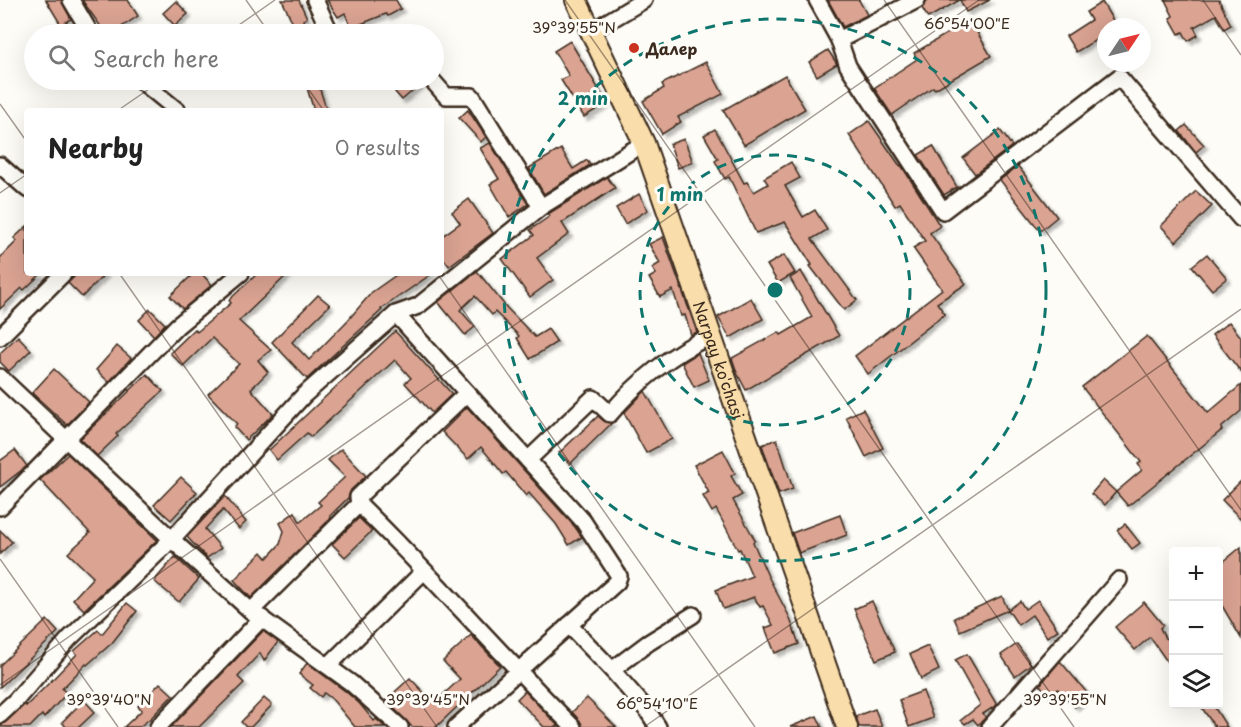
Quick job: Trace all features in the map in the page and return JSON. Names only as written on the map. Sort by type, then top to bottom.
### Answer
[{"type":"main road","name":"Narpay ko'chasi","points":[[576,0],[644,143],[846,727]]},
{"type":"street","points":[[71,0],[85,24]]},
{"type":"street","points":[[315,0],[326,24]]},
{"type":"street","points":[[592,31],[644,0]]},
{"type":"street","points":[[817,0],[839,40],[848,66],[943,211],[1119,77],[1241,219]]},
{"type":"street","points":[[839,40],[917,0]]},
{"type":"street","points":[[152,90],[174,108]]},
{"type":"street","points":[[441,90],[446,96],[472,96],[541,207]]},
{"type":"street","points":[[0,715],[69,639],[172,539],[304,395],[396,314],[418,306],[442,278],[541,207],[644,143]]},
{"type":"street","points":[[0,165],[24,186]]},
{"type":"street","points":[[0,337],[61,276]]},
{"type":"street","points":[[0,507],[177,326],[237,276]]},
{"type":"street","points":[[396,314],[583,522],[619,576],[617,582],[456,727]]},
{"type":"street","points":[[528,460],[593,398],[610,414],[639,384],[688,345],[711,336]]},
{"type":"street","points":[[0,377],[172,539],[257,614],[351,683],[400,727]]},
{"type":"street","points":[[468,393],[358,497],[359,504],[406,550],[517,671],[573,727]]},
{"type":"street","points":[[158,727],[257,614],[359,504]]},
{"type":"street","points":[[328,666],[424,571]]},
{"type":"street","points":[[990,727],[1119,580]]},
{"type":"street","points":[[612,670],[648,643],[693,615]]},
{"type":"street","points":[[569,625],[612,670],[658,727]]},
{"type":"building","points":[[46,0],[61,0],[71,19],[60,24]]},
{"type":"building","points":[[82,0],[128,0],[138,16],[126,24],[99,24]]},
{"type":"building","points":[[282,0],[299,0],[307,18],[303,20],[305,24],[293,24]]},
{"type":"building","points":[[327,0],[396,0],[401,9],[388,16],[386,14],[361,24],[349,24],[345,13],[338,17]]},
{"type":"building","points":[[828,0],[859,0],[867,15],[843,27]]},
{"type":"building","points":[[927,0],[960,0],[928,18],[922,8]]},
{"type":"building","points":[[960,0],[990,0],[966,12]]},
{"type":"building","points":[[1165,0],[1219,0],[1231,25],[1224,29],[1216,15],[1194,27],[1198,35],[1188,41],[1183,32],[1179,34],[1170,18],[1173,16]]},
{"type":"building","points":[[176,1],[188,14],[177,24],[173,24],[163,13]]},
{"type":"building","points":[[1102,2],[1112,18],[1097,18],[1097,39],[1076,52],[1066,36],[1091,20],[1086,12]]},
{"type":"building","points":[[970,20],[991,56],[935,89],[933,87],[892,115],[874,88],[917,59],[914,53]]},
{"type":"building","points":[[570,41],[607,103],[584,117],[561,80],[569,76],[554,51]]},
{"type":"building","points":[[828,50],[837,64],[817,76],[809,62]]},
{"type":"building","points":[[706,62],[723,94],[678,117],[681,122],[662,134],[643,101],[664,88],[662,84]]},
{"type":"building","points":[[785,75],[805,109],[744,145],[723,110]]},
{"type":"building","points":[[308,90],[320,90],[326,108],[313,108]]},
{"type":"building","points":[[397,90],[414,90],[402,100],[395,92]]},
{"type":"building","points":[[468,110],[486,137],[481,142],[459,118]]},
{"type":"building","points":[[869,121],[901,165],[940,226],[930,233],[966,284],[937,303],[945,314],[868,374],[855,356],[942,289],[913,248],[925,241],[900,203],[895,206],[849,135]]},
{"type":"building","points":[[1186,125],[1204,145],[1196,152],[1179,131]]},
{"type":"building","points":[[715,129],[744,183],[747,182],[754,192],[768,184],[764,178],[791,162],[800,178],[785,186],[803,217],[815,210],[827,230],[812,239],[857,300],[844,310],[810,266],[812,265],[785,222],[756,233],[729,177],[725,179],[715,161],[718,159],[704,135]]},
{"type":"building","points":[[1000,130],[1012,146],[975,174],[963,158]]},
{"type":"building","points":[[684,139],[693,162],[678,168],[670,144]]},
{"type":"building","points":[[490,143],[528,204],[509,217],[490,184],[499,179],[480,148]]},
{"type":"building","points":[[933,146],[957,187],[944,195],[918,155]]},
{"type":"building","points":[[561,149],[573,169],[587,160],[590,165],[544,194],[529,168]]},
{"type":"building","points":[[1018,166],[1057,217],[1040,231],[1000,180]]},
{"type":"building","points":[[607,177],[615,188],[562,223],[569,234],[537,258],[553,280],[530,297],[502,259],[534,235],[530,230],[550,216],[548,214]]},
{"type":"building","points":[[1196,191],[1212,206],[1176,242],[1161,226]]},
{"type":"building","points":[[639,194],[648,210],[625,224],[616,208]]},
{"type":"building","points":[[469,199],[493,233],[449,266],[444,259],[444,235],[460,223],[452,212]]},
{"type":"building","points":[[24,229],[24,276],[39,276],[0,309],[0,258],[17,241],[14,238]]},
{"type":"building","points":[[663,237],[697,332],[691,335],[685,315],[681,316],[673,290],[660,297],[649,278],[656,274],[652,268],[660,263],[649,244]]},
{"type":"building","points":[[1207,254],[1227,278],[1212,290],[1192,266]]},
{"type":"building","points":[[784,255],[795,273],[778,283],[767,265]]},
{"type":"building","points":[[477,271],[507,308],[535,337],[548,329],[557,342],[530,359],[517,338],[519,336],[495,312],[492,315],[475,296],[460,310],[475,327],[465,335],[438,302]]},
{"type":"building","points":[[801,271],[839,336],[746,390],[732,358],[779,332],[781,335],[812,317],[790,278]]},
{"type":"building","points":[[75,276],[103,276],[82,297],[68,283]]},
{"type":"building","points":[[191,276],[204,276],[212,285],[183,309],[170,296]]},
{"type":"building","points":[[255,276],[286,276],[239,321],[271,350],[258,360],[268,372],[251,389],[273,414],[246,440],[234,427],[237,424],[208,394],[239,364],[212,338],[183,366],[170,353],[195,329],[197,332],[231,303],[229,300]]},
{"type":"building","points":[[395,276],[429,276],[381,309],[307,379],[272,342],[318,295],[330,305],[292,342],[309,360],[372,292]]},
{"type":"building","points":[[751,298],[763,319],[730,338],[718,317]]},
{"type":"building","points":[[150,309],[165,324],[154,336],[139,320]]},
{"type":"building","points":[[1229,322],[1241,337],[1241,372],[1212,335]]},
{"type":"building","points":[[395,331],[452,394],[432,413],[405,383],[411,378],[395,360],[311,437],[307,433],[277,460],[269,450]]},
{"type":"building","points":[[18,336],[31,350],[9,371],[0,362],[0,353]]},
{"type":"building","points":[[1147,336],[1208,413],[1241,385],[1241,411],[1221,428],[1222,430],[1128,506],[1116,492],[1142,470],[1138,464],[1141,462],[1082,387]]},
{"type":"building","points":[[117,346],[131,358],[109,382],[96,370]]},
{"type":"building","points":[[698,353],[709,380],[694,387],[682,363]]},
{"type":"building","points":[[54,369],[89,402],[67,425],[32,393]]},
{"type":"building","points":[[147,374],[163,391],[116,434],[118,436],[97,456],[80,439]]},
{"type":"building","points":[[645,391],[672,439],[646,453],[624,413]]},
{"type":"building","points":[[467,407],[582,537],[569,545],[556,524],[529,493],[526,496],[506,472],[503,474],[481,447],[468,459],[442,432]]},
{"type":"building","points":[[863,409],[883,448],[866,457],[846,417]]},
{"type":"building","points":[[598,416],[612,423],[570,464],[559,453]]},
{"type":"building","points":[[777,439],[793,489],[779,494],[762,445]]},
{"type":"building","points":[[341,449],[366,476],[351,490],[348,498],[330,516],[331,518],[251,598],[234,580],[262,552],[267,558],[280,544],[284,531],[280,523],[295,512],[300,522],[321,505],[318,502],[345,477],[328,460]]},
{"type":"building","points":[[15,450],[27,466],[0,487],[0,461]]},
{"type":"building","points":[[723,450],[735,473],[731,476],[742,495],[733,500],[755,540],[753,542],[789,616],[799,644],[775,653],[765,628],[773,625],[763,606],[760,607],[754,597],[723,609],[716,590],[752,576],[740,549],[738,550],[716,509],[712,512],[703,496],[709,493],[694,465]]},
{"type":"building","points":[[68,454],[157,540],[84,610],[73,599],[93,577],[68,553],[90,533],[40,480]]},
{"type":"building","points":[[181,477],[197,492],[171,520],[154,505]]},
{"type":"building","points":[[1103,480],[1116,492],[1105,505],[1091,494]]},
{"type":"building","points":[[1241,481],[1241,519],[1222,500]]},
{"type":"building","points":[[225,496],[246,522],[239,529],[223,510],[205,529],[221,548],[207,558],[187,537]]},
{"type":"building","points":[[840,515],[847,535],[799,553],[792,533]]},
{"type":"building","points":[[359,518],[372,531],[345,557],[332,544]]},
{"type":"building","points":[[1125,524],[1140,543],[1132,549],[1117,530]]},
{"type":"building","points":[[0,530],[12,542],[0,554]]},
{"type":"building","points":[[1241,547],[1241,638],[1223,607],[1223,562]]},
{"type":"building","points":[[175,557],[199,579],[179,602],[154,581]]},
{"type":"building","points":[[1002,596],[1008,610],[960,631],[954,618]]},
{"type":"building","points":[[1038,600],[1058,630],[1047,637],[1032,615],[1018,625],[1008,610],[1020,601],[1025,609]]},
{"type":"building","points":[[872,601],[895,652],[876,660],[854,609]]},
{"type":"building","points":[[1144,602],[1163,625],[1160,628],[1169,640],[1169,664],[1150,637],[1135,650],[1115,627]]},
{"type":"building","points":[[127,603],[137,611],[112,643],[86,664],[62,689],[67,693],[44,718],[42,715],[30,727],[0,727],[25,704],[26,706],[52,680],[77,654],[74,651],[98,630],[102,634]]},
{"type":"building","points":[[47,620],[58,632],[0,687],[0,665]]},
{"type":"building","points":[[263,631],[278,642],[264,661],[260,653],[238,677],[244,683],[199,727],[171,727]]},
{"type":"building","points":[[471,635],[500,666],[436,727],[412,727],[386,700],[410,678],[434,703],[460,679],[443,661]]},
{"type":"building","points":[[1017,644],[1031,664],[1015,676],[1001,655]]},
{"type":"building","points":[[928,646],[939,670],[921,679],[910,654]]},
{"type":"building","points":[[967,654],[997,705],[983,714],[986,717],[978,725],[973,719],[965,724],[961,720],[980,705],[955,660]]},
{"type":"building","points":[[1060,661],[1089,695],[1075,707],[1058,689],[1050,698],[1040,685]]},
{"type":"building","points":[[307,663],[345,691],[374,721],[376,719],[385,727],[355,727],[332,699],[324,693],[321,697],[310,688],[313,685],[299,674]]},
{"type":"building","points":[[160,683],[173,695],[139,727],[124,727],[142,710],[138,706]]},
{"type":"building","points":[[525,691],[559,727],[544,727],[517,699]]},
{"type":"building","points":[[923,691],[933,718],[909,727],[899,700]]},
{"type":"building","points":[[264,698],[272,705],[251,727],[246,727],[241,722]]},
{"type":"building","points":[[587,698],[616,727],[582,727],[572,712]]},
{"type":"building","points":[[84,700],[95,712],[79,727],[66,727],[62,722]]},
{"type":"building","points":[[875,709],[882,727],[859,727],[856,716]]},
{"type":"building","points":[[1203,709],[1216,709],[1227,727],[1215,727]]},
{"type":"building","points":[[817,716],[822,727],[790,727]]},
{"type":"place","name":"Далер","points":[[634,48]]}]
